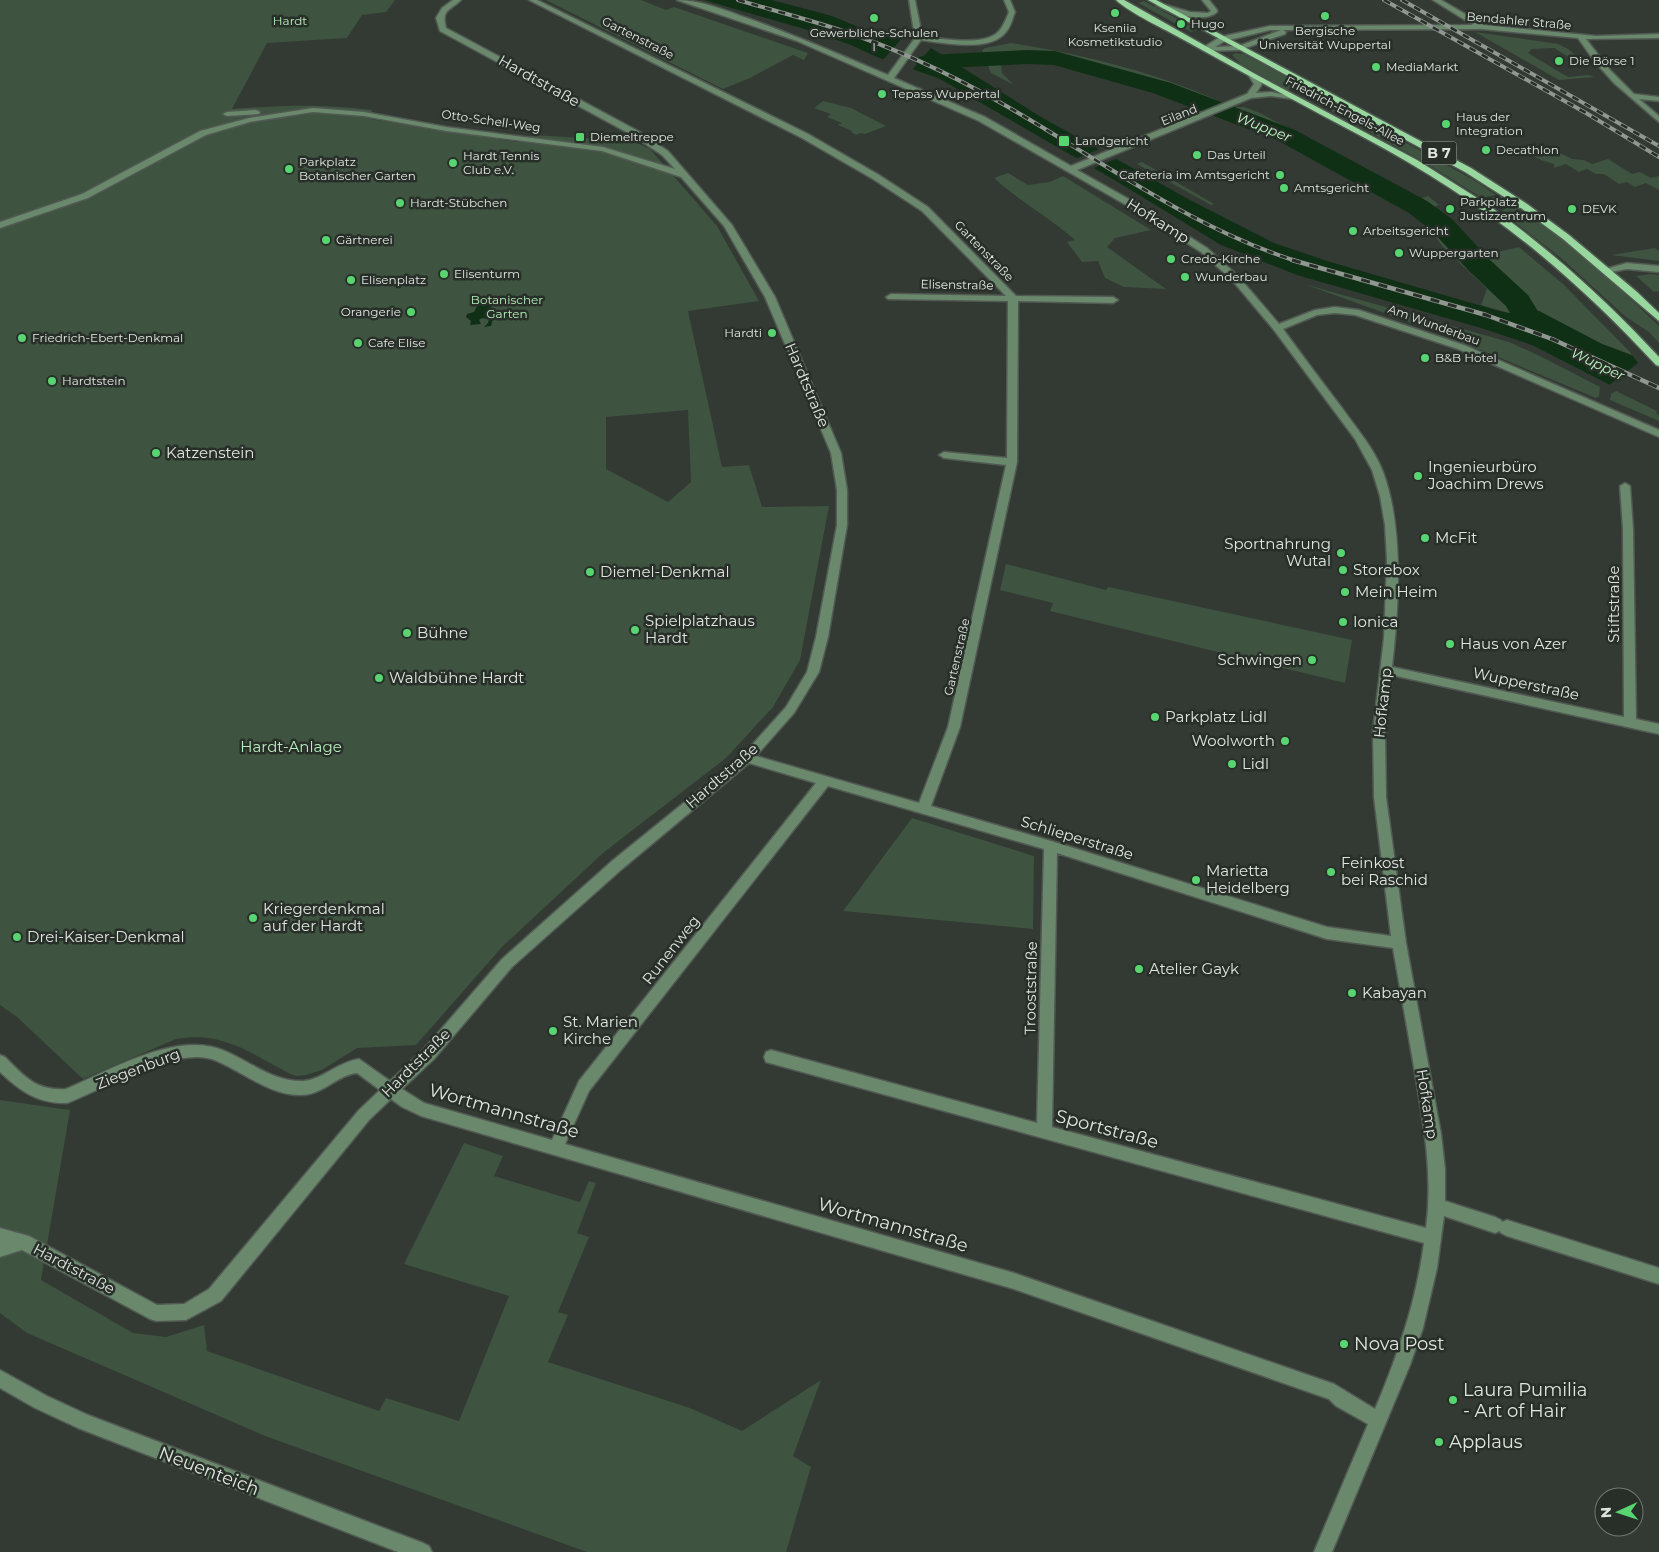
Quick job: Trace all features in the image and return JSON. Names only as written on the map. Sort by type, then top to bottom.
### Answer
[{"type":"main road","name":"Friedrich-Engels-Allee","points":[[1119,0],[1253,76],[1428,170],[1480,204],[1574,278],[1626,327],[1659,362]]},
{"type":"main road","points":[[1126,0],[1132,0]]},
{"type":"main road","name":"Friedrich-Engels-Allee","points":[[1151,0],[1468,170],[1524,206],[1606,270],[1659,318]]},
{"type":"main road","points":[[1297,99],[1297,90],[1306,88],[1319,89]]},
{"type":"main road","points":[[1480,204],[1498,201],[1524,206]]},
{"type":"main road","points":[[1495,215],[1492,207],[1498,201]]},
{"type":"street","name":"Hardtstraße","points":[[0,1236],[23,1242],[156,1313],[186,1312],[215,1295],[360,1120],[390,1088],[429,1054],[507,963],[617,865],[747,758],[790,710],[813,672],[822,637],[840,534],[842,490],[836,453],[770,297],[728,225],[665,153],[635,133],[443,28],[440,18],[444,9],[457,0]]},
{"type":"street","name":"Gartenstraße","points":[[532,0],[805,136],[876,177],[925,209],[1013,298],[1012,462],[954,727],[923,810]]},
{"type":"street","name":"Hofkamp","points":[[680,0],[726,13],[800,39],[982,118],[1146,212],[1204,250],[1235,278],[1277,328],[1368,453],[1377,470],[1385,496],[1390,525],[1392,559],[1392,616],[1387,670],[1381,700],[1378,764],[1399,943],[1433,1134],[1437,1206],[1424,1297],[1415,1328],[1402,1365],[1322,1552]]},
{"type":"street","points":[[890,78],[917,41],[912,0]]},
{"type":"street","points":[[917,41],[974,42],[996,38],[1002,34],[1012,12],[1007,0]]},
{"type":"street","points":[[1159,4],[1200,17],[1209,17],[1215,12],[1204,0]]},
{"type":"street","points":[[1436,0],[1482,26]]},
{"type":"street","name":"Bendahler Straße","points":[[1205,48],[1223,39],[1270,28],[1482,26],[1612,39],[1659,36]]},
{"type":"street","name":"Bendahler Straße","points":[[1205,48],[1240,48],[1278,33],[1316,27]]},
{"type":"street","points":[[1581,37],[1598,63],[1630,96],[1659,120]]},
{"type":"street","points":[[1250,96],[1258,84],[1253,76]]},
{"type":"street","name":"Eiland","points":[[1071,169],[1213,113],[1250,96],[1271,94],[1297,99]]},
{"type":"street","points":[[1630,96],[1659,99]]},
{"type":"street","name":"Otto-Schell-Weg","points":[[227,114],[283,109],[291,112]]},
{"type":"street","name":"Otto-Schell-Weg","points":[[0,225],[92,193],[203,133],[249,120],[291,112],[328,111],[364,114],[446,129],[603,149],[684,175]]},
{"type":"street","points":[[1606,270],[1627,266],[1659,269]]},
{"type":"street","name":"Elisenstraße","points":[[891,297],[1112,300]]},
{"type":"street","name":"Am Wunderbau","points":[[1277,328],[1314,314],[1336,310],[1356,312],[1462,347],[1659,434]]},
{"type":"street","points":[[944,455],[1012,462]]},
{"type":"street","name":"Stiftstraße","points":[[1624,486],[1628,529],[1630,723]]},
{"type":"street","name":"Wupperstraße","points":[[1387,670],[1659,730]]},
{"type":"street","name":"Schlieperstraße","points":[[747,758],[1051,846],[1328,933],[1399,943]]},
{"type":"street","name":"Runenweg","points":[[556,1147],[584,1086],[825,781]]},
{"type":"street","name":"Trooststraße","points":[[1044,1131],[1051,846]]},
{"type":"street","name":"Ziegenburg","points":[[0,1062],[29,1090],[46,1097],[57,1098],[67,1096],[158,1059],[194,1050],[221,1056],[265,1080],[284,1086],[304,1088],[316,1085],[350,1066],[359,1066],[390,1088]]},
{"type":"street","name":"Sportstraße","points":[[771,1057],[1433,1238]]},
{"type":"street","name":"Wortmannstraße","points":[[390,1088],[408,1102],[421,1108],[1014,1281],[1334,1392],[1342,1400],[1377,1420]]},
{"type":"street","points":[[1437,1206],[1659,1276]]},
{"type":"street","name":"Hardtstraße","points":[[0,1249],[23,1242]]},
{"type":"street","name":"Neuenteich","points":[[0,1378],[22,1393],[88,1422],[340,1522],[423,1552]]},
{"type":"green space","name":"Hardt-Anlage","points":[[0,0],[395,0],[386,12],[362,15],[347,38],[267,43],[232,109],[302,106],[354,108],[372,110],[370,119],[517,142],[533,135],[633,141],[650,149],[717,226],[759,301],[688,311],[722,467],[749,465],[762,507],[829,506],[800,660],[773,707],[726,758],[603,853],[502,947],[416,1045],[357,1048],[322,1070],[297,1076],[236,1046],[208,1038],[193,1037],[176,1039],[83,1079],[17,1017],[0,1005]],"holes":[[[688,410],[691,482],[668,502],[606,469],[606,417]]]},
{"type":"green space","points":[[546,0],[641,0],[666,10],[674,7],[808,53],[804,60],[793,55],[750,78],[723,89]]},
{"type":"green space","points":[[1144,1],[1198,30],[1191,32],[1138,3]]},
{"type":"green space","points":[[1475,32],[1558,44],[1582,60],[1573,60],[1554,48],[1532,49],[1528,53],[1568,77],[1588,75],[1595,77],[1559,80]]},
{"type":"green space","points":[[1011,43],[1117,65],[1169,81],[1219,101],[1204,109],[1143,86],[1047,62],[1001,64],[1002,73],[1014,85],[991,73],[982,50]]},
{"type":"green space","points":[[1235,53],[1244,54],[1301,85],[1292,86],[1288,90],[1242,65],[1232,55]]},
{"type":"green space","points":[[1320,96],[1472,179],[1496,195],[1482,198],[1424,162],[1311,100],[1311,97]]},
{"type":"green space","points":[[823,101],[851,108],[886,126],[865,134],[856,135],[852,131],[838,125],[842,123],[827,117],[831,114],[814,108]]},
{"type":"green space","points":[[1232,107],[1244,107],[1258,112],[1420,199],[1428,196],[1439,205],[1414,213],[1290,142],[1219,115]]},
{"type":"green space","points":[[1542,152],[1552,154],[1558,152],[1572,159],[1584,160],[1592,164],[1608,159],[1632,174],[1640,172],[1651,178],[1659,176],[1659,190],[1646,183],[1635,187],[1627,182],[1619,184],[1604,174],[1596,174],[1587,169],[1579,172],[1566,164],[1554,168],[1554,164],[1532,155]]},
{"type":"green space","points":[[1142,162],[1214,204],[1211,205],[1137,164]]},
{"type":"green space","points":[[1008,173],[1028,185],[1050,182],[1063,176],[1151,230],[1115,238],[1107,247],[1166,289],[1124,287],[1105,278],[1098,261],[1082,262],[1067,242],[1075,240],[994,178]]},
{"type":"green space","points":[[1509,207],[1523,212],[1542,224],[1608,278],[1659,326],[1659,343],[1649,332],[1626,317],[1561,258],[1503,213],[1502,210]]},
{"type":"green space","points":[[1449,219],[1471,248],[1481,256],[1519,247],[1563,284],[1634,356],[1602,344],[1539,311],[1509,313],[1481,305],[1487,289],[1443,247],[1427,226]]},
{"type":"green space","points":[[1655,248],[1659,251],[1659,261],[1611,255]]},
{"type":"green space","points":[[1659,275],[1659,291],[1654,292],[1636,276]]},
{"type":"green space","points":[[1304,284],[1509,342],[1600,387],[1599,396],[1596,398],[1440,333]]},
{"type":"green space","points":[[1616,391],[1657,411],[1659,421],[1610,400],[1611,394]]},
{"type":"green space","points":[[1006,564],[1106,590],[1108,587],[1352,640],[1345,683],[1050,611],[1053,603],[1000,590]]},
{"type":"green space","points":[[912,818],[1034,856],[1033,929],[843,911]]},
{"type":"green space","points":[[0,1100],[70,1110],[41,1280],[133,1333],[166,1337],[204,1325],[207,1351],[379,1411],[386,1398],[459,1421],[509,1296],[404,1264],[464,1143],[503,1156],[494,1176],[580,1202],[589,1181],[596,1183],[577,1233],[589,1237],[558,1312],[568,1315],[548,1362],[690,1408],[742,1431],[821,1380],[793,1456],[811,1467],[786,1552],[587,1552],[265,1436],[27,1333],[0,1313]]},
{"type":"water","points":[[704,0],[772,0],[832,16],[880,36],[901,39],[931,48],[1041,117],[1190,200],[1274,243],[1327,261],[1499,311],[1509,313],[1539,311],[1602,344],[1634,356],[1659,369],[1659,410],[1532,345],[1481,328],[1297,275],[1221,245],[1116,181],[938,78],[811,31]]},
{"type":"water","points":[[485,302],[494,304],[487,311],[494,315],[491,326],[484,327],[489,319],[482,318],[479,320],[481,324],[470,325],[471,321],[466,317],[467,314],[474,312],[477,306]]},
{"type":"pier","points":[[902,38],[931,48],[912,70],[883,60]]},
{"type":"pier","points":[[1102,148],[1118,158],[1091,169],[1075,159]]},
{"type":"pier","points":[[1630,352],[1659,366],[1659,411],[1608,386],[1638,363]]},
{"type":"waterway","name":"Wupper","points":[[927,62],[1027,57],[1055,58],[1162,88],[1286,135],[1418,207],[1442,225],[1479,265],[1518,301],[1537,334]]},
{"type":"railway","points":[[738,0],[840,30],[922,62],[1001,103],[1181,211],[1257,247],[1296,261]]},
{"type":"railway","points":[[1384,0],[1586,113],[1659,157]]},
{"type":"railway","points":[[1402,0],[1659,146]]},
{"type":"railway","points":[[1292,260],[1486,315],[1552,339],[1659,388]]},
{"type":"place","name":"Kseniia Kosmetikstudio","points":[[1115,13]]},
{"type":"place","name":"Bergische Universität Wuppertal","points":[[1325,16]]},
{"type":"place","name":"Gewerbliche-Schulen I","points":[[874,18]]},
{"type":"place","name":"Hugo","points":[[1181,24]]},
{"type":"place","name":"Die Börse 1","points":[[1559,61]]},
{"type":"place","name":"MediaMarkt","points":[[1376,67]]},
{"type":"place","name":"Tepass Wuppertal","points":[[882,94]]},
{"type":"place","name":"Haus der Integration","points":[[1446,124]]},
{"type":"place","name":"Diemeltreppe","points":[[580,137]]},
{"type":"place","name":"Landgericht","points":[[1064,141]]},
{"type":"place","name":"Decathlon","points":[[1486,150]]},
{"type":"place","name":"Das Urteil","points":[[1197,155]]},
{"type":"place","name":"Hardt Tennis Club e.V.","points":[[453,163]]},
{"type":"place","name":"Parkplatz Botanischer Garten","points":[[289,169]]},
{"type":"place","name":"Cafeteria im Amtsgericht","points":[[1280,175]]},
{"type":"place","name":"Amtsgericht","points":[[1284,188]]},
{"type":"place","name":"Hardt-Stübchen","points":[[400,203]]},
{"type":"place","name":"Parkplatz Justizzentrum","points":[[1450,209]]},
{"type":"place","name":"DEVK","points":[[1572,209]]},
{"type":"place","name":"Arbeitsgericht","points":[[1353,231]]},
{"type":"place","name":"Gärtnerei","points":[[326,240]]},
{"type":"place","name":"Wuppergarten","points":[[1399,253]]},
{"type":"place","name":"Credo-Kirche","points":[[1171,259]]},
{"type":"place","name":"Elisenturm","points":[[444,274]]},
{"type":"place","name":"Wunderbau","points":[[1185,277]]},
{"type":"place","name":"Elisenplatz","points":[[351,280]]},
{"type":"place","name":"Orangerie","points":[[411,312]]},
{"type":"place","name":"Hardti","points":[[772,333]]},
{"type":"place","name":"Friedrich-Ebert-Denkmal","points":[[22,338]]},
{"type":"place","name":"Cafe Elise","points":[[358,343]]},
{"type":"place","name":"B&B Hotel","points":[[1425,358]]},
{"type":"place","name":"Hardtstein","points":[[52,381]]},
{"type":"place","name":"Katzenstein","points":[[156,453]]},
{"type":"place","name":"Ingenieurbüro Joachim Drews","points":[[1418,476]]},
{"type":"place","name":"McFit","points":[[1425,538]]},
{"type":"place","name":"Sportnahrung Wutal","points":[[1341,553]]},
{"type":"place","name":"Storebox","points":[[1343,570]]},
{"type":"place","name":"Diemel-Denkmal","points":[[590,572]]},
{"type":"place","name":"Mein Heim","points":[[1345,592]]},
{"type":"place","name":"Ionica","points":[[1343,622]]},
{"type":"place","name":"Spielplatzhaus Hardt","points":[[635,630]]},
{"type":"place","name":"Bühne","points":[[407,633]]},
{"type":"place","name":"Haus von Azer","points":[[1450,644]]},
{"type":"place","name":"Schwingen","points":[[1312,660]]},
{"type":"place","name":"Waldbühne Hardt","points":[[379,678]]},
{"type":"place","name":"Parkplatz Lidl","points":[[1155,717]]},
{"type":"place","name":"Woolworth","points":[[1285,741]]},
{"type":"place","name":"Lidl","points":[[1232,764]]},
{"type":"place","name":"Feinkost bei Raschid","points":[[1331,872]]},
{"type":"place","name":"Marietta Heidelberg","points":[[1196,880]]},
{"type":"place","name":"Kriegerdenkmal auf der Hardt","points":[[253,918]]},
{"type":"place","name":"Drei-Kaiser-Denkmal","points":[[17,937]]},
{"type":"place","name":"Atelier Gayk","points":[[1139,969]]},
{"type":"place","name":"Kabayan","points":[[1352,993]]},
{"type":"place","name":"St. Marien Kirche","points":[[553,1031]]},
{"type":"place","name":"Nova Post","points":[[1344,1344]]},
{"type":"place","name":"Laura Pumilia - Art of Hair","points":[[1453,1400]]},
{"type":"place","name":"Applaus","points":[[1439,1442]]},
{"type":"park label","name":"Hardt","points":[[290,21]]},
{"type":"park label","name":"Botanischer Garten","points":[[507,307]]}]
